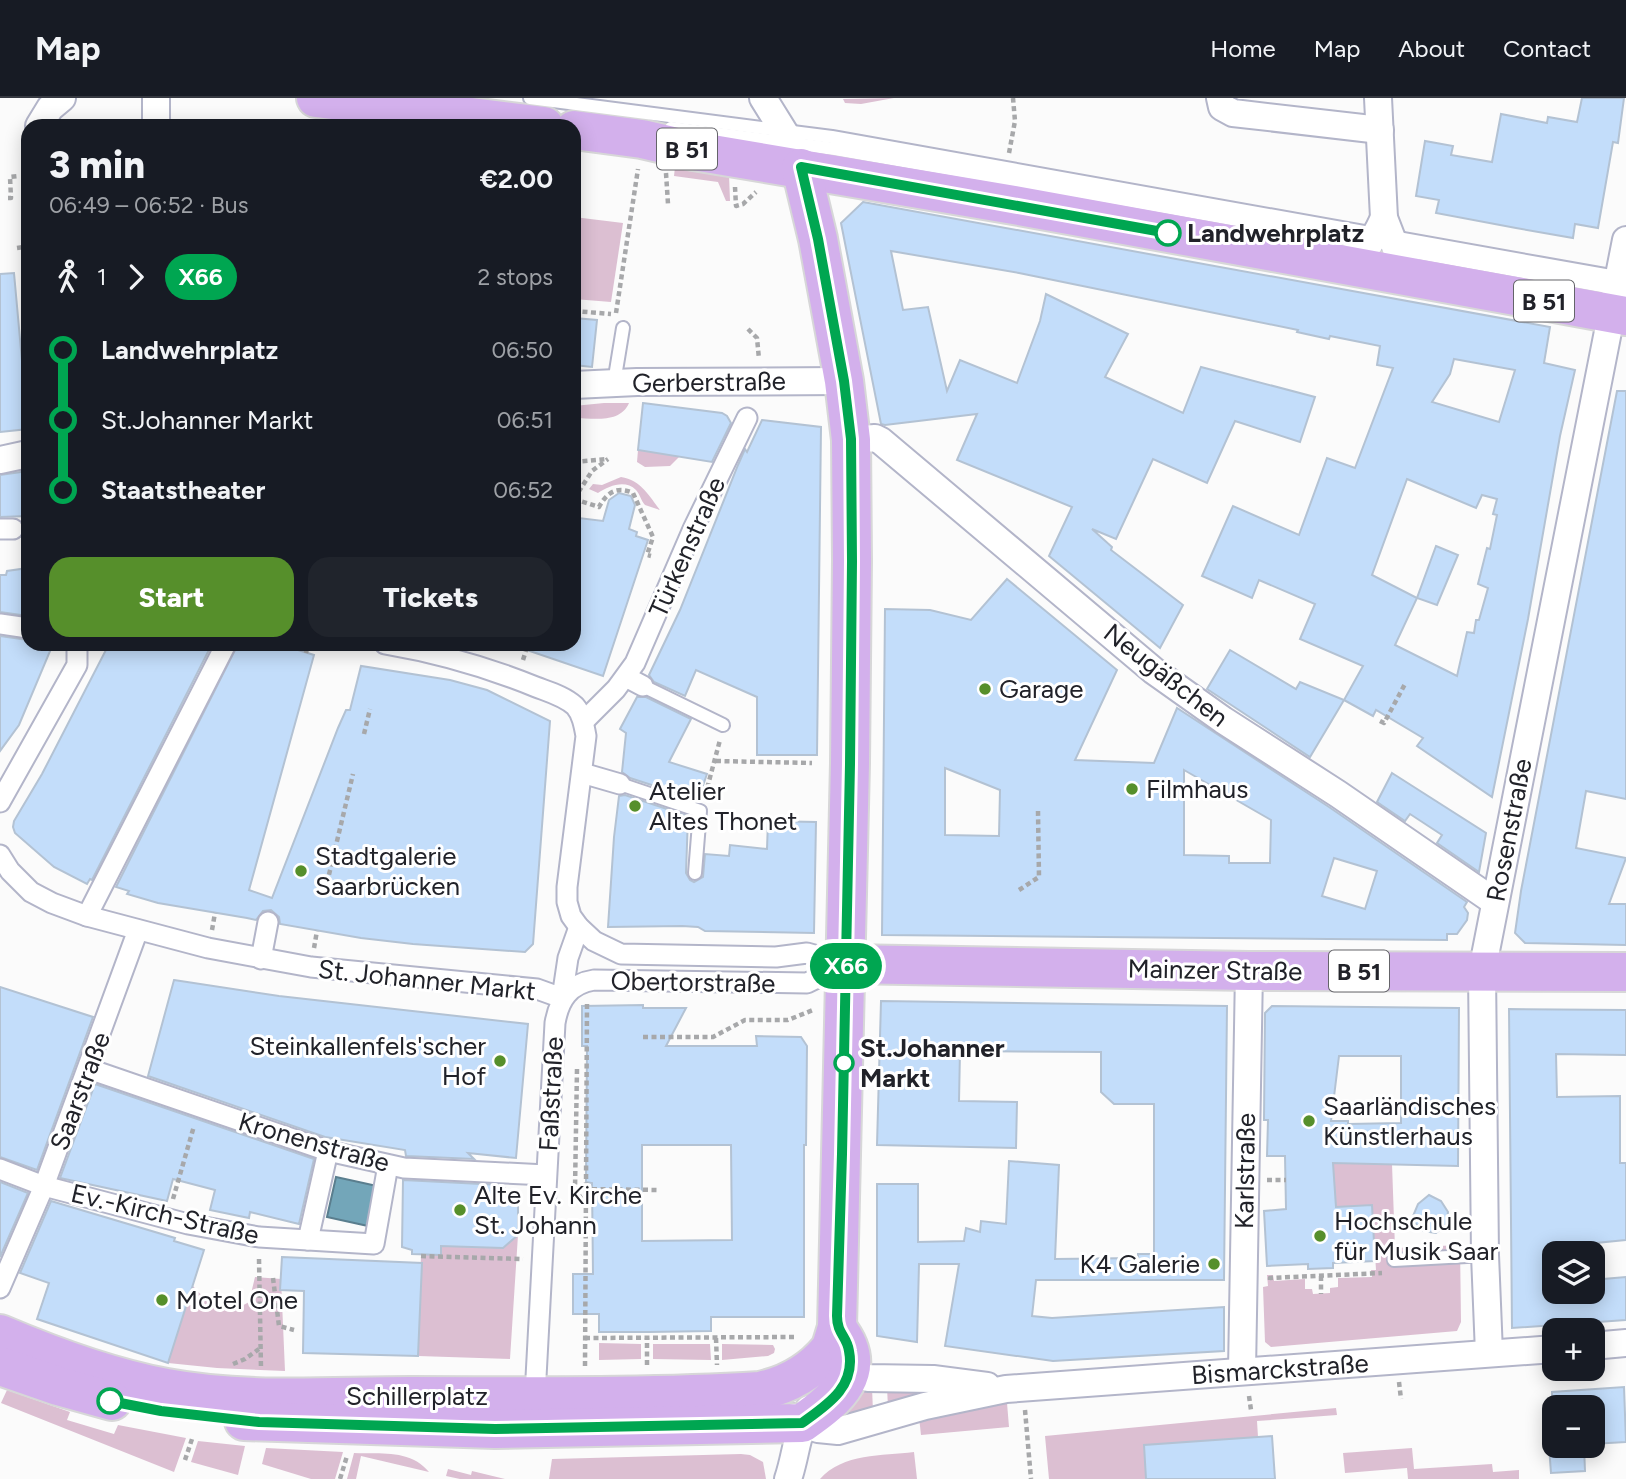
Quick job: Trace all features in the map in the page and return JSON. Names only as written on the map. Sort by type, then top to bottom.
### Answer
[{"type":"main road","points":[[316,98],[533,111]]},
{"type":"main road","name":"B 51","points":[[581,131],[642,139],[694,151],[791,147],[1323,261],[1563,304],[1621,293]]},
{"type":"main road","points":[[791,147],[818,239],[844,381],[851,439],[852,561],[846,964],[830,1346],[832,1402],[802,1423]]},
{"type":"main road","name":"Mainzer Straße","points":[[846,964],[1249,971],[1626,972]]},
{"type":"main road","name":"Schillerplatz","points":[[0,1334],[109,1374],[166,1388],[202,1393],[293,1396],[535,1396],[761,1391],[794,1380],[830,1346]]},
{"type":"main road","name":"Schillerplatz","points":[[0,1366],[110,1401],[161,1411],[259,1422],[495,1429],[802,1423]]},
{"type":"street","points":[[43,119],[50,107],[62,98]]},
{"type":"street","points":[[156,98],[156,119]]},
{"type":"street","points":[[762,98],[791,147]]},
{"type":"street","points":[[1220,98],[1222,107],[1233,113],[1380,130]]},
{"type":"street","points":[[1378,98],[1383,236],[1401,262],[1412,271],[1441,282]]},
{"type":"street","points":[[1323,261],[1349,259],[1383,236]]},
{"type":"street","name":"Rosenstraße","points":[[1489,1353],[1485,1255],[1482,971],[1621,293],[1626,240]]},
{"type":"street","name":"Gerberstraße","points":[[581,385],[844,381]]},
{"type":"street","name":"Türkenstraße","points":[[584,721],[635,681],[635,663],[693,529],[747,418]]},
{"type":"street","name":"Neugäßchen","points":[[851,439],[875,438],[881,442],[1163,678],[1495,902]]},
{"type":"street","points":[[0,460],[21,456]]},
{"type":"street","points":[[0,624],[21,627]]},
{"type":"street","points":[[0,802],[77,665],[77,651]]},
{"type":"street","points":[[87,916],[178,755],[223,651]]},
{"type":"street","points":[[420,651],[454,658],[564,698],[576,708],[584,721],[586,736],[567,887],[571,916],[579,927]]},
{"type":"street","points":[[582,773],[620,785]]},
{"type":"street","name":"St. Johanner Markt","points":[[0,855],[10,871],[31,892],[87,916],[261,959],[311,967],[537,989],[562,998],[568,958],[579,927]]},
{"type":"street","points":[[261,959],[268,922]]},
{"type":"street","name":"Obertorstraße","points":[[579,927],[594,941],[621,954],[783,957],[807,953],[846,964]]},
{"type":"street","name":"Saarstraße","points":[[0,1288],[44,1186],[138,930]]},
{"type":"street","name":"Obertorstraße","points":[[594,980],[807,983],[846,964]]},
{"type":"street","name":"Karlstraße","points":[[1242,1371],[1249,971]]},
{"type":"street","name":"Faßstraße","points":[[535,1396],[555,1023],[562,998],[570,989],[594,980]]},
{"type":"street","name":"Kronenstraße","points":[[89,1069],[328,1151],[388,1165],[546,1175]]},
{"type":"street","points":[[308,1240],[328,1151]]},
{"type":"street","name":"Ev.-Kirch-Straße","points":[[0,1169],[44,1186],[167,1220],[259,1237],[374,1244],[388,1165]]},
{"type":"street","points":[[1605,1345],[1626,1343]]},
{"type":"street","name":"Bismarckstraße","points":[[830,1346],[868,1378],[933,1379],[1016,1396]]},
{"type":"street","name":"Bismarckstraße","points":[[802,1423],[818,1429],[838,1431],[936,1403],[1242,1371],[1542,1350]]},
{"type":"street","points":[[761,1391],[779,1402],[802,1423],[788,1479]]},
{"type":"lane","points":[[533,111],[1018,180],[1383,236]]},
{"type":"lane","points":[[791,147],[1007,168],[1383,236],[1621,293]]},
{"type":"lane","points":[[614,383],[623,328]]},
{"type":"lane","points":[[635,681],[723,725]]},
{"type":"lane","points":[[620,785],[700,811],[695,873]]},
{"type":"lane","points":[[1394,1260],[1485,1255]]},
{"type":"path","points":[[1007,168],[1015,121],[1013,98]]},
{"type":"path","points":[[616,315],[638,163]]},
{"type":"path","points":[[8,198],[11,198],[9,177],[19,176]]},
{"type":"path","points":[[666,176],[668,204]]},
{"type":"path","points":[[733,212],[736,206]]},
{"type":"path","points":[[17,248],[21,247]]},
{"type":"path","points":[[581,312],[609,314]]},
{"type":"path","points":[[748,329],[757,338],[760,365]]},
{"type":"path","points":[[581,461],[608,459],[592,471],[581,488]]},
{"type":"path","points":[[581,501],[599,507],[605,496],[611,492],[618,489],[634,492],[653,537],[647,555],[651,556]]},
{"type":"path","points":[[1380,721],[1384,723],[1405,684]]},
{"type":"path","points":[[364,734],[370,709]]},
{"type":"path","points":[[700,811],[716,761],[812,763]]},
{"type":"path","points":[[327,883],[353,774]]},
{"type":"path","points":[[1019,890],[1039,877],[1038,811]]},
{"type":"path","points":[[643,1037],[713,1037],[745,1020],[789,1020],[813,1010],[813,1003]]},
{"type":"path","points":[[585,1371],[583,1189],[587,1006]]},
{"type":"path","points":[[577,1064],[575,1189],[585,1205]]},
{"type":"path","points":[[171,1205],[206,1110]]},
{"type":"path","points":[[583,1189],[660,1190]]},
{"type":"path","points":[[259,1237],[261,1374]]},
{"type":"path","points":[[421,1256],[516,1259]]},
{"type":"path","points":[[1273,1278],[1372,1274]]},
{"type":"path","points":[[1321,1276],[1321,1294]]},
{"type":"path","points":[[273,1278],[279,1326],[294,1330]]},
{"type":"path","points":[[585,1338],[716,1338],[830,1346]]},
{"type":"path","points":[[646,1371],[647,1338]]},
{"type":"path","points":[[716,1338],[717,1370]]},
{"type":"path","points":[[224,1367],[245,1359],[260,1348]]},
{"type":"path","points":[[1016,1396],[1031,1479]]},
{"type":"path","points":[[185,1460],[193,1436]]},
{"type":"path","points":[[340,1479],[346,1458]]},
{"type":"shaded area","points":[[894,98],[861,104],[845,103],[843,99]]},
{"type":"shaded area","points":[[675,167],[729,174],[730,201],[726,201],[718,182],[674,176]]},
{"type":"shaded area","points":[[581,218],[623,223],[611,302],[581,300]]},
{"type":"shaded area","points":[[629,403],[625,410],[613,417],[597,419],[581,418],[581,405]]},
{"type":"shaded area","points":[[638,450],[680,456],[670,466],[645,467],[637,462]]},
{"type":"shaded area","points":[[621,477],[639,485],[660,510],[645,505],[636,490],[627,485],[612,486],[598,493],[589,489],[593,484],[602,485]]},
{"type":"shaded area","points":[[1318,1163],[1392,1164],[1395,1248],[1460,1245],[1461,1322],[1457,1331],[1271,1347],[1265,1342],[1263,1287],[1268,1286],[1267,1275],[1273,1275],[1274,1281],[1305,1279],[1305,1289],[1312,1289],[1313,1294],[1330,1293],[1330,1288],[1338,1287],[1338,1278],[1372,1277],[1371,1270],[1376,1270],[1372,1206],[1330,1207],[1335,1194],[1334,1179]]},
{"type":"shaded area","points":[[518,1235],[510,1359],[418,1356],[421,1255],[441,1255],[441,1246],[503,1248]]},
{"type":"shaded area","points":[[255,1277],[281,1279],[285,1371],[168,1363],[193,1286],[218,1308],[232,1309],[249,1302]]},
{"type":"shaded area","points":[[599,1343],[641,1344],[641,1359],[599,1360]]},
{"type":"shaded area","points":[[653,1344],[710,1344],[711,1360],[653,1359]]},
{"type":"shaded area","points":[[722,1344],[773,1345],[775,1349],[774,1353],[768,1356],[722,1360]]},
{"type":"shaded area","points":[[872,1387],[873,1412],[844,1417],[859,1389]]},
{"type":"shaded area","points":[[887,1387],[943,1387],[888,1408]]},
{"type":"shaded area","points":[[7,1390],[70,1412],[67,1420],[114,1434],[118,1425],[186,1438],[174,1472],[1,1403]]},
{"type":"shaded area","points":[[1007,1403],[1009,1427],[921,1435],[919,1417]]},
{"type":"shaded area","points":[[1336,1408],[1337,1415],[1257,1421],[1258,1437],[1144,1445],[1146,1479],[1049,1479],[1045,1436]]},
{"type":"shaded area","points":[[198,1441],[245,1446],[238,1475],[191,1462]]},
{"type":"shaded area","points":[[266,1448],[343,1452],[335,1479],[311,1479],[262,1464]]},
{"type":"shaded area","points":[[1412,1448],[1414,1469],[1492,1464],[1493,1472],[1519,1470],[1519,1479],[1408,1479],[1407,1468],[1345,1473],[1343,1453]]},
{"type":"shaded area","points":[[914,1452],[917,1479],[820,1479],[840,1464],[851,1460]]},
{"type":"shaded area","points":[[354,1453],[404,1456],[413,1459],[429,1472],[361,1456],[356,1479],[347,1479]]},
{"type":"shaded area","points":[[750,1455],[763,1462],[766,1479],[549,1479],[552,1459]]},
{"type":"shaded area","points":[[448,1469],[471,1475],[472,1471],[505,1479],[460,1479],[446,1476]]},
{"type":"water","points":[[336,1177],[377,1186],[368,1226],[327,1217]]},
{"type":"building","points":[[1582,98],[1624,98],[1618,143],[1613,142],[1598,228],[1575,224],[1573,238],[1516,228],[1436,213],[1439,200],[1416,196],[1425,141],[1453,146],[1451,155],[1492,162],[1501,114],[1547,123],[1548,117],[1577,122]]},
{"type":"building","points":[[863,202],[1550,327],[1544,363],[1575,370],[1560,436],[1528,619],[1492,797],[1417,746],[1423,738],[1376,710],[1373,716],[1344,700],[1363,666],[1300,639],[1315,604],[1259,580],[1252,598],[1202,576],[1233,506],[1299,535],[1327,458],[1355,468],[1393,368],[1377,365],[1380,346],[1330,336],[1329,339],[1297,332],[1298,330],[1019,273],[891,251],[903,310],[928,307],[947,391],[960,360],[1017,383],[1040,321],[1046,294],[1128,334],[1105,377],[1183,413],[1201,367],[1315,397],[1300,442],[1235,421],[1207,483],[1153,459],[1116,539],[1092,529],[1112,547],[1111,550],[1183,605],[1160,648],[1049,556],[1072,507],[957,460],[977,414],[881,424],[841,223]],"holes":[[[1454,359],[1515,370],[1499,422],[1432,402],[1450,374]],[[1407,479],[1476,508],[1482,495],[1497,499],[1493,514],[1497,515],[1490,549],[1487,548],[1478,584],[1488,588],[1474,633],[1467,632],[1457,676],[1395,645],[1417,598],[1372,575]]]},
{"type":"building","points":[[14,273],[21,350],[21,430],[0,432],[0,274]]},
{"type":"building","points":[[581,319],[597,320],[592,367],[581,366]]},
{"type":"building","points":[[1617,391],[1626,391],[1626,799],[1586,791],[1576,848],[1626,858],[1609,904],[1626,904],[1626,945],[1525,943],[1515,933],[1521,891]]},
{"type":"building","points":[[643,403],[722,413],[727,416],[731,423],[712,462],[638,450]]},
{"type":"building","points":[[762,420],[821,427],[817,755],[757,755],[757,697],[696,670],[685,696],[654,682],[649,675],[680,610],[745,449],[747,452]]},
{"type":"building","points":[[21,472],[21,516],[0,517],[0,475]]},
{"type":"building","points":[[619,493],[631,496],[635,505],[629,529],[637,532],[636,536],[648,540],[603,676],[530,651],[581,651],[581,518],[603,521],[609,500]]},
{"type":"building","points":[[1436,546],[1458,555],[1437,605],[1417,598]]},
{"type":"building","points":[[21,569],[21,615],[0,612],[0,575],[6,575],[7,571]]},
{"type":"building","points":[[1007,579],[1117,670],[1075,760],[1154,763],[1177,708],[1329,807],[1467,902],[1464,907],[1468,913],[1467,920],[1457,934],[1447,934],[1447,940],[882,935],[885,609],[930,610],[971,620]],"holes":[[[945,768],[1000,790],[999,836],[945,835]],[[1184,770],[1271,820],[1270,863],[1229,863],[1229,856],[1184,855]],[[1334,858],[1377,871],[1365,909],[1322,896]]]},
{"type":"building","points":[[0,636],[21,639],[21,651],[50,651],[19,725],[0,751]]},
{"type":"building","points":[[1230,650],[1296,689],[1300,682],[1344,700],[1310,757],[1207,689]]},
{"type":"building","points":[[105,651],[208,651],[92,880],[87,884],[54,867],[15,833],[14,821],[42,774]]},
{"type":"building","points":[[234,651],[301,651],[314,655],[249,890],[272,898],[338,728],[346,710],[350,710],[361,666],[450,680],[487,690],[550,721],[533,944],[525,952],[361,938],[280,924],[279,917],[271,910],[263,911],[256,920],[158,903],[127,894],[129,891],[116,887]]},
{"type":"building","points":[[637,697],[646,697],[691,719],[669,762],[707,774],[698,800],[630,778],[622,772],[626,733],[620,729]]},
{"type":"building","points":[[1392,773],[1486,833],[1479,872],[1437,843],[1442,835],[1410,814],[1405,821],[1377,802]]},
{"type":"building","points":[[625,795],[688,816],[686,873],[694,882],[703,877],[705,854],[729,856],[730,845],[767,849],[768,821],[816,822],[814,933],[705,931],[698,927],[682,926],[608,927],[619,796]]},
{"type":"building","points":[[174,980],[279,996],[528,1024],[516,1158],[468,1153],[474,1159],[406,1156],[405,1150],[325,1137],[148,1076]]},
{"type":"building","points":[[0,987],[93,1017],[37,1170],[0,1157]]},
{"type":"building","points":[[881,1001],[1227,1006],[1224,1280],[1036,1280],[1032,1316],[1052,1318],[1224,1307],[1224,1351],[1053,1361],[945,1346],[959,1264],[919,1264],[917,1342],[877,1336],[877,1184],[918,1184],[918,1242],[964,1241],[966,1228],[980,1232],[981,1221],[1006,1224],[1009,1161],[1059,1165],[1055,1259],[1138,1258],[1138,1254],[1154,1254],[1154,1104],[1114,1104],[1101,1092],[1101,1052],[960,1051],[959,1101],[1017,1102],[1016,1148],[877,1145]]},
{"type":"building","points":[[643,1005],[643,1008],[686,1008],[666,1046],[757,1046],[756,1036],[801,1037],[807,1046],[804,1317],[711,1317],[711,1331],[599,1332],[599,1314],[573,1314],[573,1274],[593,1274],[592,1183],[586,1182],[587,1046],[582,1046],[582,1006]],"holes":[[[642,1145],[731,1145],[732,1240],[642,1241]]]},
{"type":"building","points":[[1272,1006],[1459,1008],[1458,1166],[1333,1163],[1336,1207],[1372,1205],[1375,1261],[1333,1263],[1333,1268],[1308,1269],[1308,1264],[1267,1266],[1264,1211],[1286,1209],[1285,1156],[1267,1156],[1268,1120],[1264,1120],[1265,1013]],"holes":[[[1339,1056],[1401,1056],[1401,1123],[1348,1124],[1348,1121],[1331,1121]]]},
{"type":"building","points":[[1509,1009],[1626,1010],[1626,1055],[1556,1054],[1557,1097],[1620,1096],[1620,1163],[1626,1163],[1626,1240],[1542,1241],[1542,1304],[1605,1304],[1605,1279],[1626,1277],[1626,1320],[1542,1318],[1542,1326],[1512,1328]]},
{"type":"building","points":[[95,1084],[314,1159],[299,1224],[250,1212],[249,1218],[210,1210],[215,1190],[173,1179],[167,1201],[60,1178]]},
{"type":"building","name":"Alte Ev. Kirche St. Johann","points":[[403,1180],[501,1185],[518,1201],[518,1235],[503,1248],[441,1246],[441,1255],[412,1254],[412,1250],[402,1247]]},
{"type":"building","points":[[0,1182],[28,1193],[0,1257]]},
{"type":"building","points":[[1429,1195],[1441,1201],[1448,1212],[1446,1225],[1436,1233],[1423,1231],[1414,1222],[1413,1216],[1418,1204]]},
{"type":"building","points":[[51,1201],[175,1238],[174,1241],[204,1250],[168,1363],[37,1319],[49,1283],[20,1273]]},
{"type":"building","points":[[282,1257],[422,1263],[418,1356],[303,1353],[304,1291],[280,1290]]},
{"type":"building","points":[[1624,1387],[1626,1442],[1605,1443],[1605,1395],[1552,1395],[1552,1392]]},
{"type":"building","points":[[1272,1436],[1275,1479],[1146,1479],[1144,1445]]},
{"type":"building","points":[[1550,1458],[1584,1458],[1585,1471],[1551,1473]]},
{"type":"bus line","name":"X66","points":[[110,1401],[161,1411],[259,1422],[495,1429],[802,1423],[832,1402],[850,1372],[849,1349],[837,1328],[837,1316],[850,764],[851,439],[844,381],[818,239],[801,167],[1168,233]]},
{"type":"place","name":"Landwehrplatz","points":[[1168,233]]},
{"type":"place","name":"Garage","points":[[985,689]]},
{"type":"place","name":"Filmhaus","points":[[1132,789]]},
{"type":"place","name":"Atelier Altes Thonet","points":[[635,806]]},
{"type":"place","name":"Stadtgalerie Saarbrücken","points":[[301,871]]},
{"type":"place","name":"Steinkallenfels'scher Hof","points":[[500,1061]]},
{"type":"place","name":"St.Johanner Markt","points":[[844,1063]]},
{"type":"place","name":"Saarländisches Künstlerhaus","points":[[1309,1121]]},
{"type":"place","name":"Alte Ev. Kirche St. Johann","points":[[460,1210]]},
{"type":"place","name":"Hochschule für Musik Saar","points":[[1320,1236]]},
{"type":"place","name":"K4 Galerie","points":[[1214,1264]]},
{"type":"place","name":"Motel One","points":[[162,1300]]}]
